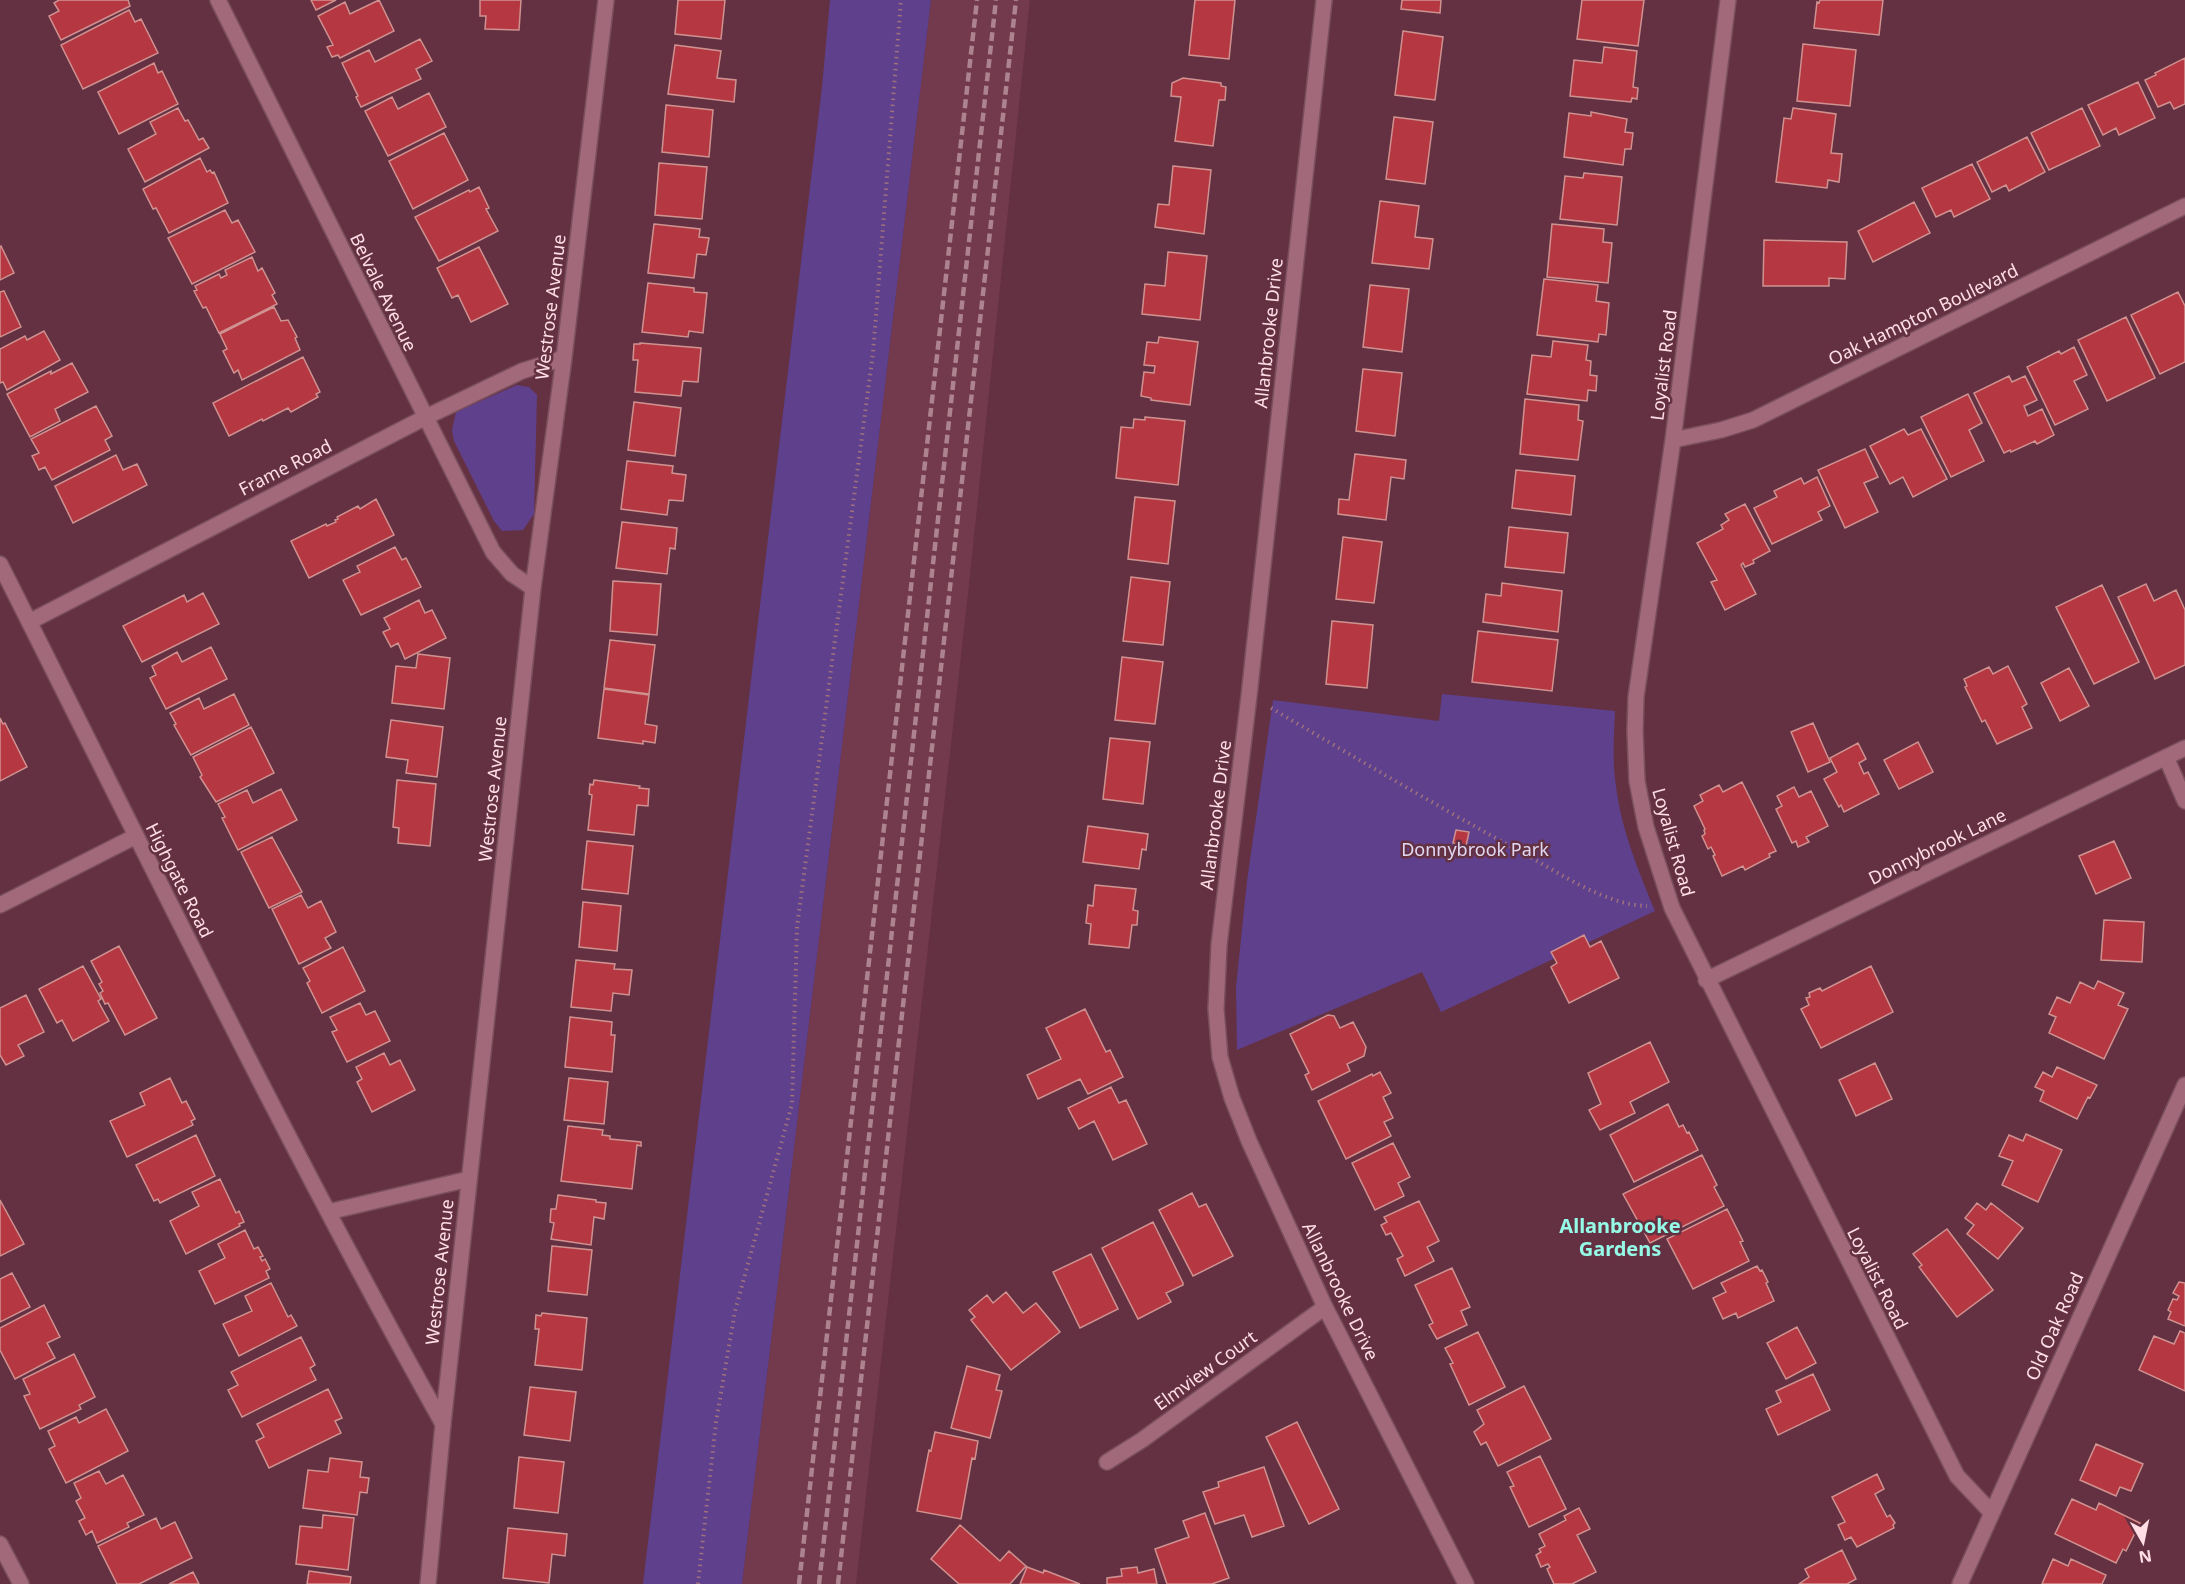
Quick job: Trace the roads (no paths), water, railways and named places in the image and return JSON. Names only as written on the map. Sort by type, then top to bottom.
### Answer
[{"type":"street","name":"Belvale Avenue","points":[[218,0],[424,418],[493,552],[512,574],[533,588]]},
{"type":"street","name":"Westrose Avenue","points":[[428,1584],[443,1424],[533,588],[564,358],[606,0]]},
{"type":"street","name":"Allanbrooke Drive","points":[[1324,0],[1249,696],[1219,945],[1216,1009],[1221,1056],[1232,1098],[1249,1141],[1325,1307],[1466,1584]]},
{"type":"street","name":"Loyalist Road","points":[[1728,0],[1673,440],[1636,697],[1635,760],[1641,804],[1654,857],[1672,908],[1706,980],[1957,1476],[1991,1512]]},
{"type":"street","name":"Oak Hampton Boulevard","points":[[1673,440],[1721,430],[1753,420],[2185,206]]},
{"type":"street","name":"Frame Road","points":[[29,622],[424,418],[522,371],[564,358]]},
{"type":"street","name":"Highgate Road","points":[[0,564],[328,1212],[443,1424]]},
{"type":"street","name":"Donnybrook Lane","points":[[1706,980],[2185,748]]},
{"type":"street","points":[[2166,757],[2185,801]]},
{"type":"street","points":[[0,905],[136,836]]},
{"type":"street","name":"Old Oak Road","points":[[1960,1584],[2185,1085]]},
{"type":"street","points":[[328,1212],[469,1179]]},
{"type":"street","name":"Elmview Court","points":[[1107,1462],[1142,1440],[1325,1307]]},
{"type":"street","points":[[0,1544],[21,1584]]},
{"type":"railway","points":[[799,1584],[977,0]]},
{"type":"railway","points":[[819,1584],[996,0]]},
{"type":"railway","points":[[838,1584],[1016,0]]},
{"type":"district","name":"Allanbrooke Gardens","points":[[1620,1236]]},
{"type":"park label","name":"Donnybrook Park","points":[[1475,849]]}]
